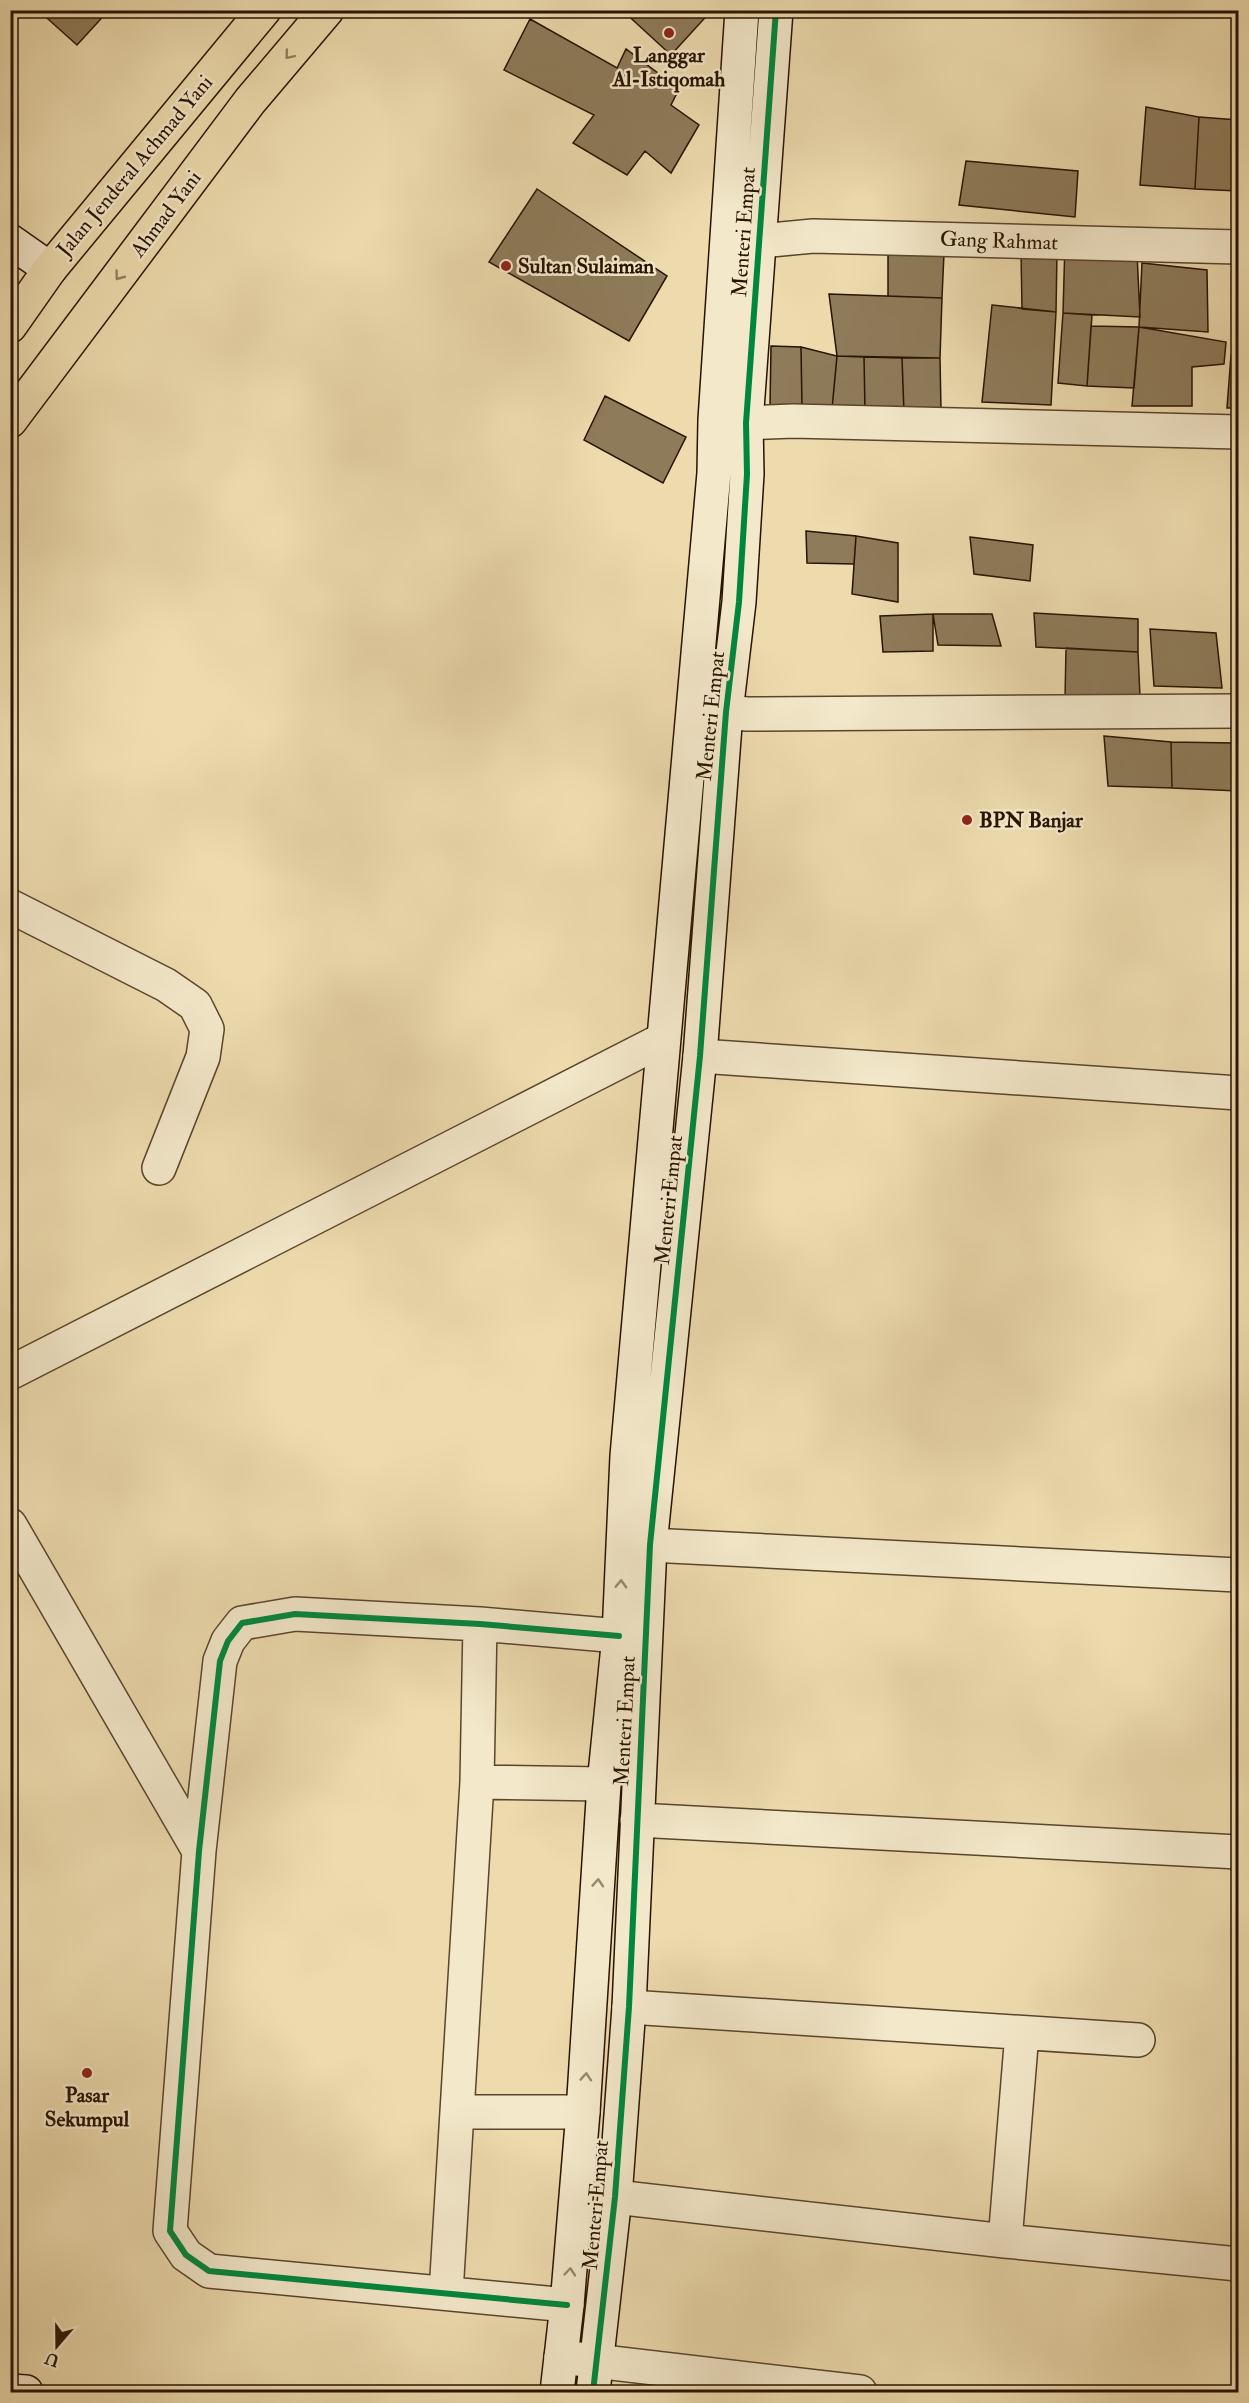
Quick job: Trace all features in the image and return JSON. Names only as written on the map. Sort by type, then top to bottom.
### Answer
[{"type":"highway","name":"Jalan Jenderal Achmad Yani","points":[[10,326],[50,269],[264,10]]},
{"type":"highway","name":"Ahmad Yani","points":[[10,421],[250,101],[327,10]]},
{"type":"street","name":"Menteri Empat","points":[[557,2392],[567,2305],[583,2112],[604,1784],[619,1636],[670,1350],[700,1056],[726,712],[739,602],[747,474],[730,421],[727,238],[742,10]]},
{"type":"street","name":"Menteri Empat","points":[[595,2377],[615,2197],[629,2007],[637,1820],[637,1544],[627,1456],[662,1040],[714,473],[730,421],[760,241],[776,10]]},
{"type":"street","name":"Gang Rahmat","points":[[727,238],[760,241],[813,236],[1239,247]]},
{"type":"street","points":[[10,241],[50,269]]},
{"type":"street","points":[[730,421],[1239,432]]},
{"type":"street","points":[[714,473],[747,474]]},
{"type":"street","points":[[693,707],[747,714],[1239,711]]},
{"type":"street","points":[[678,863],[714,865]]},
{"type":"street","points":[[10,906],[166,985],[195,1005],[207,1029],[203,1057],[159,1168]]},
{"type":"street","points":[[10,1373],[662,1040],[700,1056],[1239,1094]]},
{"type":"street","points":[[636,1346],[670,1350]]},
{"type":"street","points":[[10,1525],[199,1851]]},
{"type":"street","points":[[637,1544],[1239,1575]]},
{"type":"street","points":[[567,2305],[209,2271],[186,2255],[170,2231],[199,1851],[220,1661],[228,1641],[242,1623],[295,1614],[480,1624],[619,1636]]},
{"type":"street","points":[[446,2293],[477,1782],[480,1624]]},
{"type":"street","points":[[477,1782],[604,1784]]},
{"type":"street","points":[[602,1817],[1239,1852]]},
{"type":"street","points":[[590,2003],[1138,2040]]},
{"type":"street","points":[[1005,2241],[1022,2032]]},
{"type":"street","points":[[457,2112],[583,2112]]},
{"type":"street","points":[[615,2197],[1005,2241],[1239,2264]]},
{"type":"street","points":[[561,2357],[595,2377],[860,2392]]},
{"type":"street","points":[[10,2391],[26,2392]]},
{"type":"building","points":[[38,10],[109,10],[77,45]]},
{"type":"building","name":"Langgar Al-Istiqomah","points":[[622,10],[712,10],[671,55]]},
{"type":"building","points":[[530,19],[617,68],[626,49],[679,89],[671,105],[699,125],[671,173],[645,151],[627,175],[573,143],[594,115],[504,70]]},
{"type":"building","points":[[1146,107],[1199,117],[1195,189],[1140,185]]},
{"type":"building","points":[[1199,117],[1238,120],[1238,191],[1195,189]]},
{"type":"building","points":[[966,161],[1078,171],[1075,217],[959,205]]},
{"type":"building","points":[[537,189],[667,276],[629,341],[489,262]]},
{"type":"building","points":[[1065,243],[1137,253],[1140,317],[1063,313]]},
{"type":"building","points":[[888,250],[944,253],[942,298],[888,296]]},
{"type":"building","points":[[1021,251],[1057,252],[1056,312],[1022,309]]},
{"type":"building","points":[[1142,263],[1207,270],[1208,332],[1139,327]]},
{"type":"building","points":[[829,294],[942,298],[940,358],[837,356]]},
{"type":"building","points":[[992,305],[1056,312],[1051,405],[982,402]]},
{"type":"building","points":[[1063,313],[1092,315],[1087,386],[1058,383]]},
{"type":"building","points":[[1091,326],[1139,327],[1134,388],[1087,386]]},
{"type":"building","points":[[1139,327],[1226,342],[1224,364],[1192,367],[1192,406],[1132,406]]},
{"type":"building","points":[[771,346],[801,347],[802,408],[770,406]]},
{"type":"building","points":[[801,347],[837,356],[832,409],[802,408]]},
{"type":"building","points":[[1231,355],[1238,355],[1238,408],[1227,408]]},
{"type":"building","points":[[837,356],[864,357],[865,410],[832,409]]},
{"type":"building","points":[[864,357],[902,358],[904,413],[865,410]]},
{"type":"building","points":[[902,358],[940,358],[941,410],[904,413]]},
{"type":"building","points":[[605,396],[686,437],[663,483],[584,440]]},
{"type":"building","points":[[806,531],[856,536],[854,564],[807,563]]},
{"type":"building","points":[[856,536],[898,543],[898,602],[852,594]]},
{"type":"building","points":[[970,537],[1033,545],[1030,581],[974,574]]},
{"type":"building","points":[[1034,613],[1138,619],[1138,652],[1036,647]]},
{"type":"building","points":[[933,614],[992,614],[1001,646],[938,645]]},
{"type":"building","points":[[933,614],[933,651],[883,652],[880,616]]},
{"type":"building","points":[[1150,629],[1216,633],[1222,688],[1154,686]]},
{"type":"building","points":[[1066,648],[1138,652],[1140,697],[1065,699]]},
{"type":"building","points":[[1104,736],[1171,742],[1172,788],[1108,786]]},
{"type":"building","points":[[1171,742],[1235,743],[1238,791],[1172,788]]},
{"type":"cycle path","points":[[593,2392],[615,2197],[629,2007],[650,1545],[700,1056],[726,712],[739,602],[747,474],[746,423],[776,10]]},
{"type":"cycle path","points":[[567,2305],[209,2271],[186,2255],[170,2231],[199,1851],[220,1661],[228,1641],[242,1623],[295,1614],[480,1624],[619,1636]]},
{"type":"place","name":"Langgar Al-Istiqomah","points":[[669,33]]},
{"type":"place","name":"Sultan Sulaiman","points":[[506,266]]},
{"type":"place","name":"BPN Banjar","points":[[967,820]]},
{"type":"place","name":"Pasar Sekumpul","points":[[87,2073]]}]
